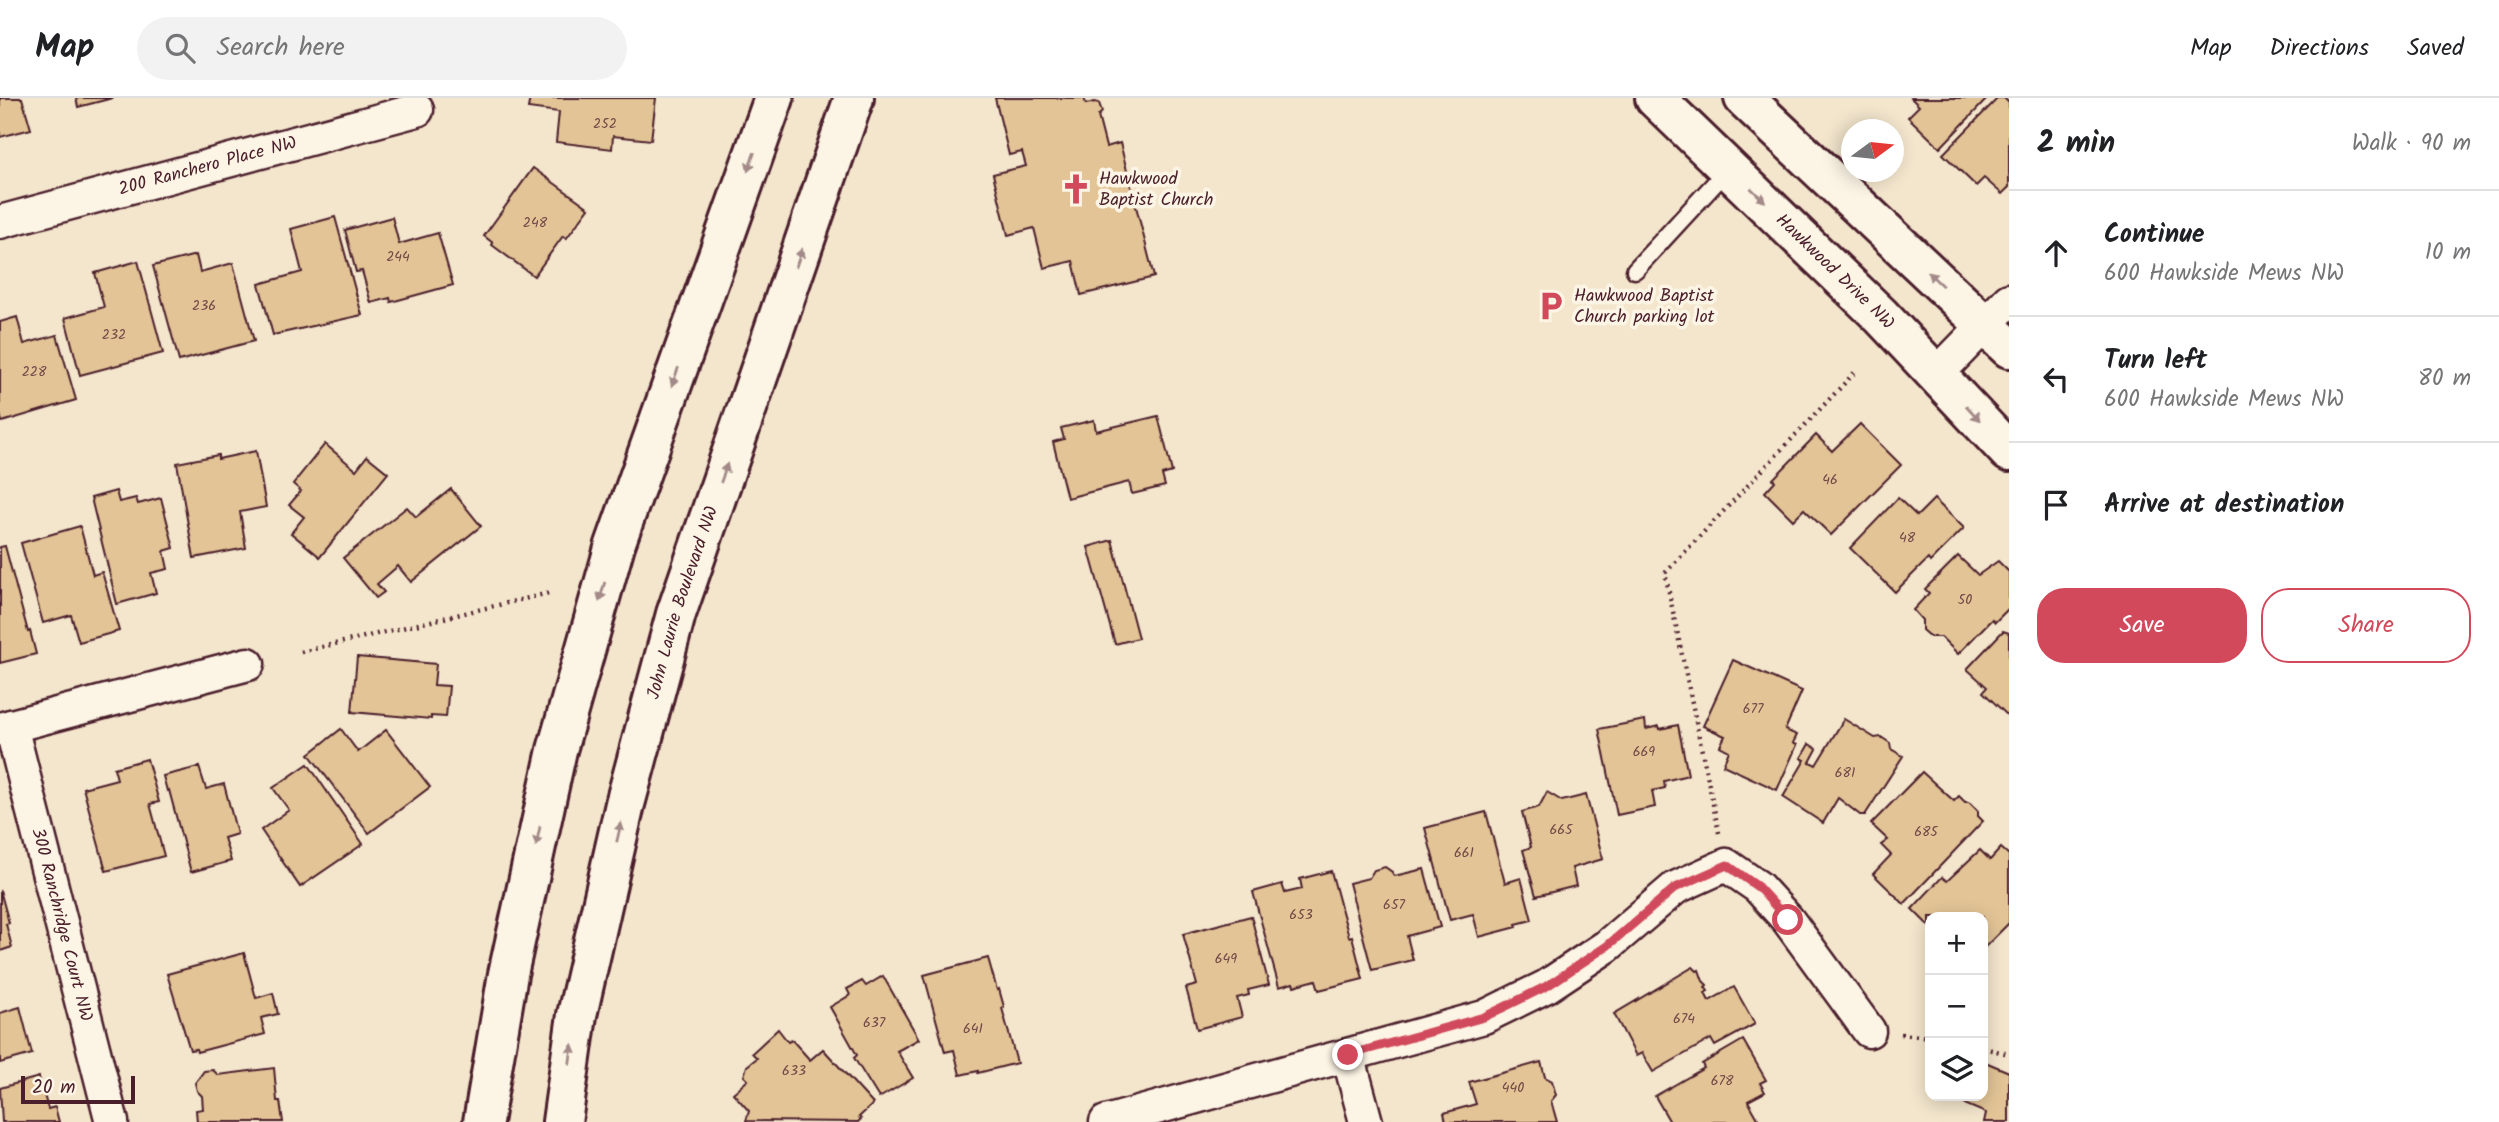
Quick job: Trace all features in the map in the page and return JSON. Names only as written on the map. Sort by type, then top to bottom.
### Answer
[{"type":"main road","points":[[483,1122],[508,974],[557,750],[611,558],[774,98]]},
{"type":"main road","name":"John Laurie Boulevard NW","points":[[562,1122],[577,1015],[625,804],[676,614],[854,98]]},
{"type":"main road","name":"Hawkwood Drive NW","points":[[1655,98],[1881,316],[2009,452]]},
{"type":"main road","points":[[1744,98],[2001,324]]},
{"type":"street","name":"200 Ranchero Place NW","points":[[0,222],[417,110]]},
{"type":"street","points":[[1936,375],[2001,324]]},
{"type":"street","name":"300 Ranchridge Court NW","points":[[112,1122],[5,728],[248,664]]},
{"type":"street","points":[[1106,1122],[1484,1017],[1547,986],[1607,946],[1675,888],[1727,865],[1758,887],[1788,920],[1869,1031]]},
{"type":"street","points":[[1348,1055],[1366,1122]]},
{"type":"lane","points":[[1636,270],[1729,167]]},
{"type":"path","points":[[1727,865],[1665,573],[1857,370]]},
{"type":"path","points":[[302,652],[549,593]]},
{"type":"path","points":[[1988,1049],[2009,1054]]},
{"type":"building","points":[[0,98],[22,98],[31,129],[0,137]]},
{"type":"building","points":[[76,98],[113,98],[78,107]]},
{"type":"building","points":[[530,98],[656,98],[651,140],[613,136],[612,149],[556,142],[559,112],[528,108]]},
{"type":"building","points":[[995,98],[1084,98],[1086,104],[1099,103],[1102,112],[1098,116],[1106,147],[1120,143],[1154,277],[1081,295],[1073,261],[1044,268],[1034,228],[1008,235],[993,174],[1026,166],[1022,152],[1009,155]]},
{"type":"building","points":[[1911,98],[1988,98],[1940,148],[1908,117],[1919,106]]},
{"type":"building","points":[[1998,98],[2004,98],[2009,103],[2009,187],[2002,194],[1984,178],[1976,186],[1943,154]]},
{"type":"building","points":[[533,168],[589,208],[566,239],[563,236],[534,276],[484,236]]},
{"type":"building","points":[[335,217],[362,315],[273,335],[259,284],[302,272],[291,229]]},
{"type":"building","points":[[392,217],[399,244],[438,233],[453,285],[391,302],[390,298],[371,303],[362,271],[356,272],[345,230]]},
{"type":"building","points":[[196,255],[200,272],[233,263],[254,341],[179,361],[153,266]]},
{"type":"building","points":[[138,261],[163,353],[80,375],[65,318],[104,307],[95,273]]},
{"type":"building","points":[[17,317],[24,344],[57,335],[76,400],[2,422],[0,322]]},
{"type":"building","points":[[1158,416],[1172,472],[1162,475],[1165,486],[1132,494],[1129,482],[1067,498],[1053,442],[1064,439],[1061,428],[1094,420],[1096,431]]},
{"type":"building","points":[[1860,424],[1901,465],[1831,535],[1804,509],[1793,520],[1765,492],[1775,481],[1773,479],[1816,435],[1832,451]]},
{"type":"building","points":[[325,444],[356,470],[367,456],[388,473],[320,557],[291,533],[304,517],[289,505],[301,491],[293,484]]},
{"type":"building","points":[[256,451],[266,507],[240,512],[246,548],[194,558],[177,463],[218,455],[218,459]]},
{"type":"building","points":[[451,489],[481,526],[411,582],[398,566],[377,584],[384,592],[376,598],[343,558],[407,507],[416,517]]},
{"type":"building","points":[[116,491],[119,502],[136,498],[138,504],[161,498],[174,548],[164,551],[168,569],[151,573],[156,593],[117,604],[91,498]]},
{"type":"building","points":[[1898,498],[1917,516],[1934,499],[1964,528],[1895,592],[1850,548]]},
{"type":"building","points":[[80,526],[93,575],[102,572],[119,631],[79,642],[71,615],[43,623],[21,543]]},
{"type":"building","points":[[1112,540],[1138,638],[1115,644],[1088,547]]},
{"type":"building","points":[[5,546],[36,654],[0,663],[0,547]]},
{"type":"building","points":[[1958,556],[1978,575],[1998,561],[2009,572],[2009,608],[1995,622],[1992,619],[1958,654],[1941,637],[1930,637],[1922,630],[1922,620],[1913,610],[1929,593],[1925,589]]},
{"type":"building","points":[[2003,631],[2009,633],[2009,717],[1983,692],[1987,687],[1967,669]]},
{"type":"building","points":[[357,657],[436,664],[434,685],[449,686],[446,717],[431,716],[431,719],[352,712]]},
{"type":"building","points":[[1733,660],[1802,691],[1785,730],[1797,735],[1793,743],[1797,745],[1777,790],[1723,765],[1729,751],[1720,746],[1725,736],[1703,726]]},
{"type":"building","points":[[1844,719],[1875,738],[1881,737],[1890,743],[1891,749],[1903,756],[1865,815],[1860,815],[1838,798],[1823,823],[1783,797],[1805,760],[1801,758],[1809,744],[1817,749],[1810,762],[1816,765]]},
{"type":"building","points":[[1645,720],[1646,729],[1678,725],[1688,775],[1664,781],[1665,788],[1652,791],[1655,807],[1617,815],[1599,729]]},
{"type":"building","points":[[341,729],[358,752],[386,730],[430,787],[369,833],[309,754]]},
{"type":"building","points":[[147,759],[159,802],[150,804],[164,856],[106,871],[83,788],[117,779],[114,768]]},
{"type":"building","points":[[308,764],[363,844],[300,887],[261,830],[289,810],[273,788]]},
{"type":"building","points":[[199,767],[206,789],[224,784],[237,834],[224,838],[231,861],[191,872],[163,776]]},
{"type":"building","points":[[1922,772],[1954,801],[1959,796],[1969,802],[1983,821],[1904,904],[1873,874],[1891,855],[1881,845],[1888,840],[1871,824]]},
{"type":"building","points":[[1547,792],[1562,801],[1586,795],[1603,859],[1572,868],[1576,886],[1536,896],[1523,850],[1531,847],[1522,812],[1539,807]]},
{"type":"building","points":[[1486,812],[1505,883],[1521,878],[1532,920],[1479,937],[1473,914],[1450,920],[1425,828]]},
{"type":"building","points":[[2001,848],[2009,855],[2009,923],[1988,944],[1988,912],[1925,912],[1925,922],[1912,909],[1942,877],[1947,881],[1980,850],[1990,860]]},
{"type":"building","points":[[1385,867],[1394,876],[1424,869],[1440,927],[1407,936],[1413,960],[1372,970],[1349,883],[1369,878],[1374,870]]},
{"type":"building","points":[[1331,871],[1363,979],[1319,990],[1316,980],[1279,987],[1253,892],[1282,884],[1285,893],[1302,889],[1300,879]]},
{"type":"building","points":[[0,890],[12,947],[0,951]]},
{"type":"building","points":[[1251,916],[1269,985],[1248,990],[1249,995],[1237,998],[1242,1017],[1197,1029],[1186,988],[1197,985],[1183,934]]},
{"type":"building","points":[[244,953],[256,998],[273,993],[278,1014],[261,1018],[265,1034],[197,1052],[196,1049],[190,1050],[167,974]]},
{"type":"building","points":[[988,958],[1004,1007],[1002,1008],[1017,1063],[960,1075],[954,1050],[945,1052],[924,975]]},
{"type":"building","points":[[1693,967],[1699,970],[1707,985],[1705,987],[1708,991],[1705,993],[1709,1001],[1734,987],[1755,1024],[1715,1046],[1711,1039],[1653,1072],[1642,1053],[1636,1056],[1614,1014]]},
{"type":"building","points":[[883,976],[919,1039],[897,1051],[913,1078],[879,1098],[854,1058],[857,1055],[830,1007],[850,995],[847,989],[862,981],[866,986]]},
{"type":"building","points":[[20,1007],[32,1054],[0,1063],[0,1013]]},
{"type":"building","points":[[778,1029],[788,1042],[792,1040],[810,1060],[823,1049],[873,1104],[859,1117],[861,1119],[858,1122],[746,1121],[749,1111],[733,1093],[748,1080],[744,1076],[747,1066],[757,1058],[752,1053]]},
{"type":"building","points":[[1743,1040],[1766,1080],[1760,1083],[1765,1092],[1748,1101],[1760,1122],[1670,1122],[1655,1096],[1704,1068],[1702,1064]]},
{"type":"building","points":[[1541,1062],[1545,1077],[1552,1081],[1556,1095],[1551,1101],[1557,1122],[1446,1122],[1444,1113],[1476,1104],[1469,1082]]},
{"type":"building","points":[[1988,1063],[2009,1072],[2009,1122],[1984,1122],[1986,1113],[1962,1103],[1988,1101]]},
{"type":"building","points":[[274,1068],[277,1101],[280,1101],[283,1122],[197,1122],[196,1110],[203,1109],[202,1096],[195,1083],[204,1071],[213,1070],[218,1075]]},
{"type":"building","points":[[39,1077],[48,1109],[55,1107],[59,1122],[2,1122],[0,1088]]},
{"type":"place","name":"Hawkwood Baptist Church","points":[[1076,189]]},
{"type":"place","name":"Hawkwood Baptist Church parking lot","points":[[1551,306]]},
{"type":"route","points":[[1348,1055],[1484,1017],[1547,986],[1607,946],[1675,888],[1727,865],[1758,887],[1788,920]]}]
